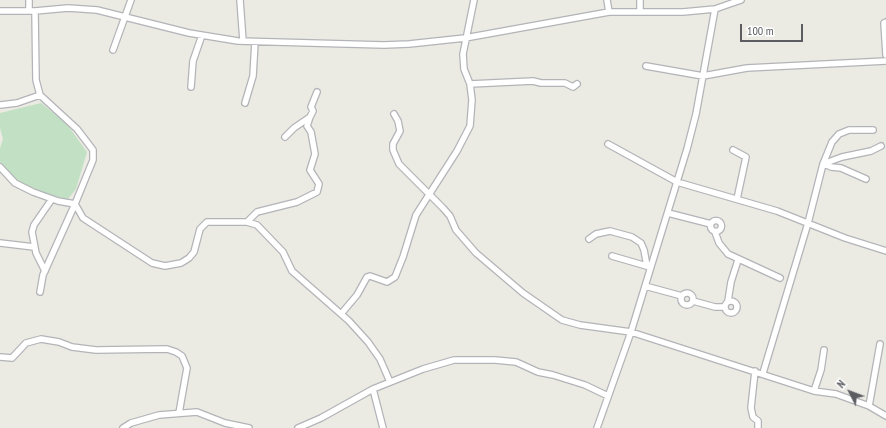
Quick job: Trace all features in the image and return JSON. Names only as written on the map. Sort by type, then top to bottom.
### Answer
[{"type":"street","points":[[29,0],[32,11],[36,80],[40,95],[77,129],[93,150],[93,160],[45,271],[40,292]]},
{"type":"street","points":[[113,50],[131,0]]},
{"type":"street","points":[[240,0],[243,42]]},
{"type":"street","points":[[341,314],[351,303],[367,277],[370,276],[386,282],[395,277],[416,215],[457,151],[470,126],[472,100],[470,84],[464,69],[463,54],[465,38],[474,0]]},
{"type":"street","points":[[607,0],[608,12]]},
{"type":"street","points":[[640,0],[640,11]]},
{"type":"street","points":[[0,11],[32,11],[57,8],[82,9],[124,16],[202,36],[243,42],[390,45],[465,38],[608,12],[683,12],[714,9],[741,0]]},
{"type":"street","points":[[597,428],[631,332],[645,286],[649,267],[668,213],[687,149],[703,76],[714,9]]},
{"type":"street","points":[[886,22],[884,23],[886,55]]},
{"type":"street","points":[[191,87],[193,61],[202,36]]},
{"type":"street","points":[[245,103],[253,76],[255,42]]},
{"type":"street","points":[[646,66],[703,76],[748,68],[886,61]]},
{"type":"street","points":[[470,84],[533,81],[541,83],[565,83],[573,87],[577,84]]},
{"type":"street","points":[[247,222],[257,212],[297,202],[317,192],[319,184],[310,170],[315,154],[311,132],[307,126],[313,111],[311,107],[317,92]]},
{"type":"street","points":[[0,105],[17,103],[40,95]]},
{"type":"street","points":[[394,114],[400,127],[400,131],[393,144],[396,159],[450,216],[456,230],[469,246],[537,304],[570,323],[631,332],[763,373],[814,391],[836,394],[869,406],[886,416]]},
{"type":"street","points":[[285,137],[310,117]]},
{"type":"street","points":[[763,373],[824,164],[832,142],[839,134],[849,130],[873,130]]},
{"type":"street","points":[[608,144],[677,182],[737,199],[808,223],[845,238],[886,250]]},
{"type":"street","points":[[824,164],[842,157],[871,151],[881,146]]},
{"type":"street","points":[[733,150],[746,157],[737,199]]},
{"type":"street","points":[[824,164],[831,167],[841,168],[866,179]]},
{"type":"street","points":[[0,167],[15,183],[33,192],[52,199],[75,204],[86,222],[152,263],[165,266],[181,263],[189,258],[194,252],[200,229],[207,222],[247,222],[257,225],[277,244],[283,252],[292,271],[341,314],[373,348],[390,382]]},
{"type":"street","points":[[45,271],[34,247],[32,232],[34,225],[52,199]]},
{"type":"street","points":[[668,213],[711,224],[716,221],[721,224],[720,230],[715,232]]},
{"type":"street","points":[[711,224],[711,229],[715,232],[723,250],[738,260],[780,278]]},
{"type":"street","points":[[589,239],[596,234],[610,231],[632,237],[640,243],[644,250],[649,267]]},
{"type":"street","points":[[0,243],[34,247]]},
{"type":"street","points":[[612,256],[649,267]]},
{"type":"street","points":[[645,286],[682,296],[682,300],[685,304],[690,304],[693,301],[715,306],[726,304],[738,260]]},
{"type":"street","points":[[0,358],[12,358],[26,343],[41,339],[59,342],[72,347],[96,350],[167,348],[182,356],[187,368],[179,414]]},
{"type":"street","points":[[869,406],[880,344]]},
{"type":"street","points":[[814,391],[821,370],[824,350]]},
{"type":"street","points":[[298,428],[321,418],[390,382],[454,360],[495,360],[516,362],[538,372],[553,375],[608,396]]},
{"type":"street","points":[[755,371],[751,408],[753,417],[758,421],[758,428]]},
{"type":"street","points":[[373,390],[383,428]]},
{"type":"street","points":[[123,428],[142,420],[198,412],[225,423],[249,428]]},
{"type":"green space","points":[[41,103],[66,123],[87,152],[76,189],[68,199],[50,195],[22,183],[9,174],[0,162],[0,148],[3,139],[0,128],[0,113]]}]
